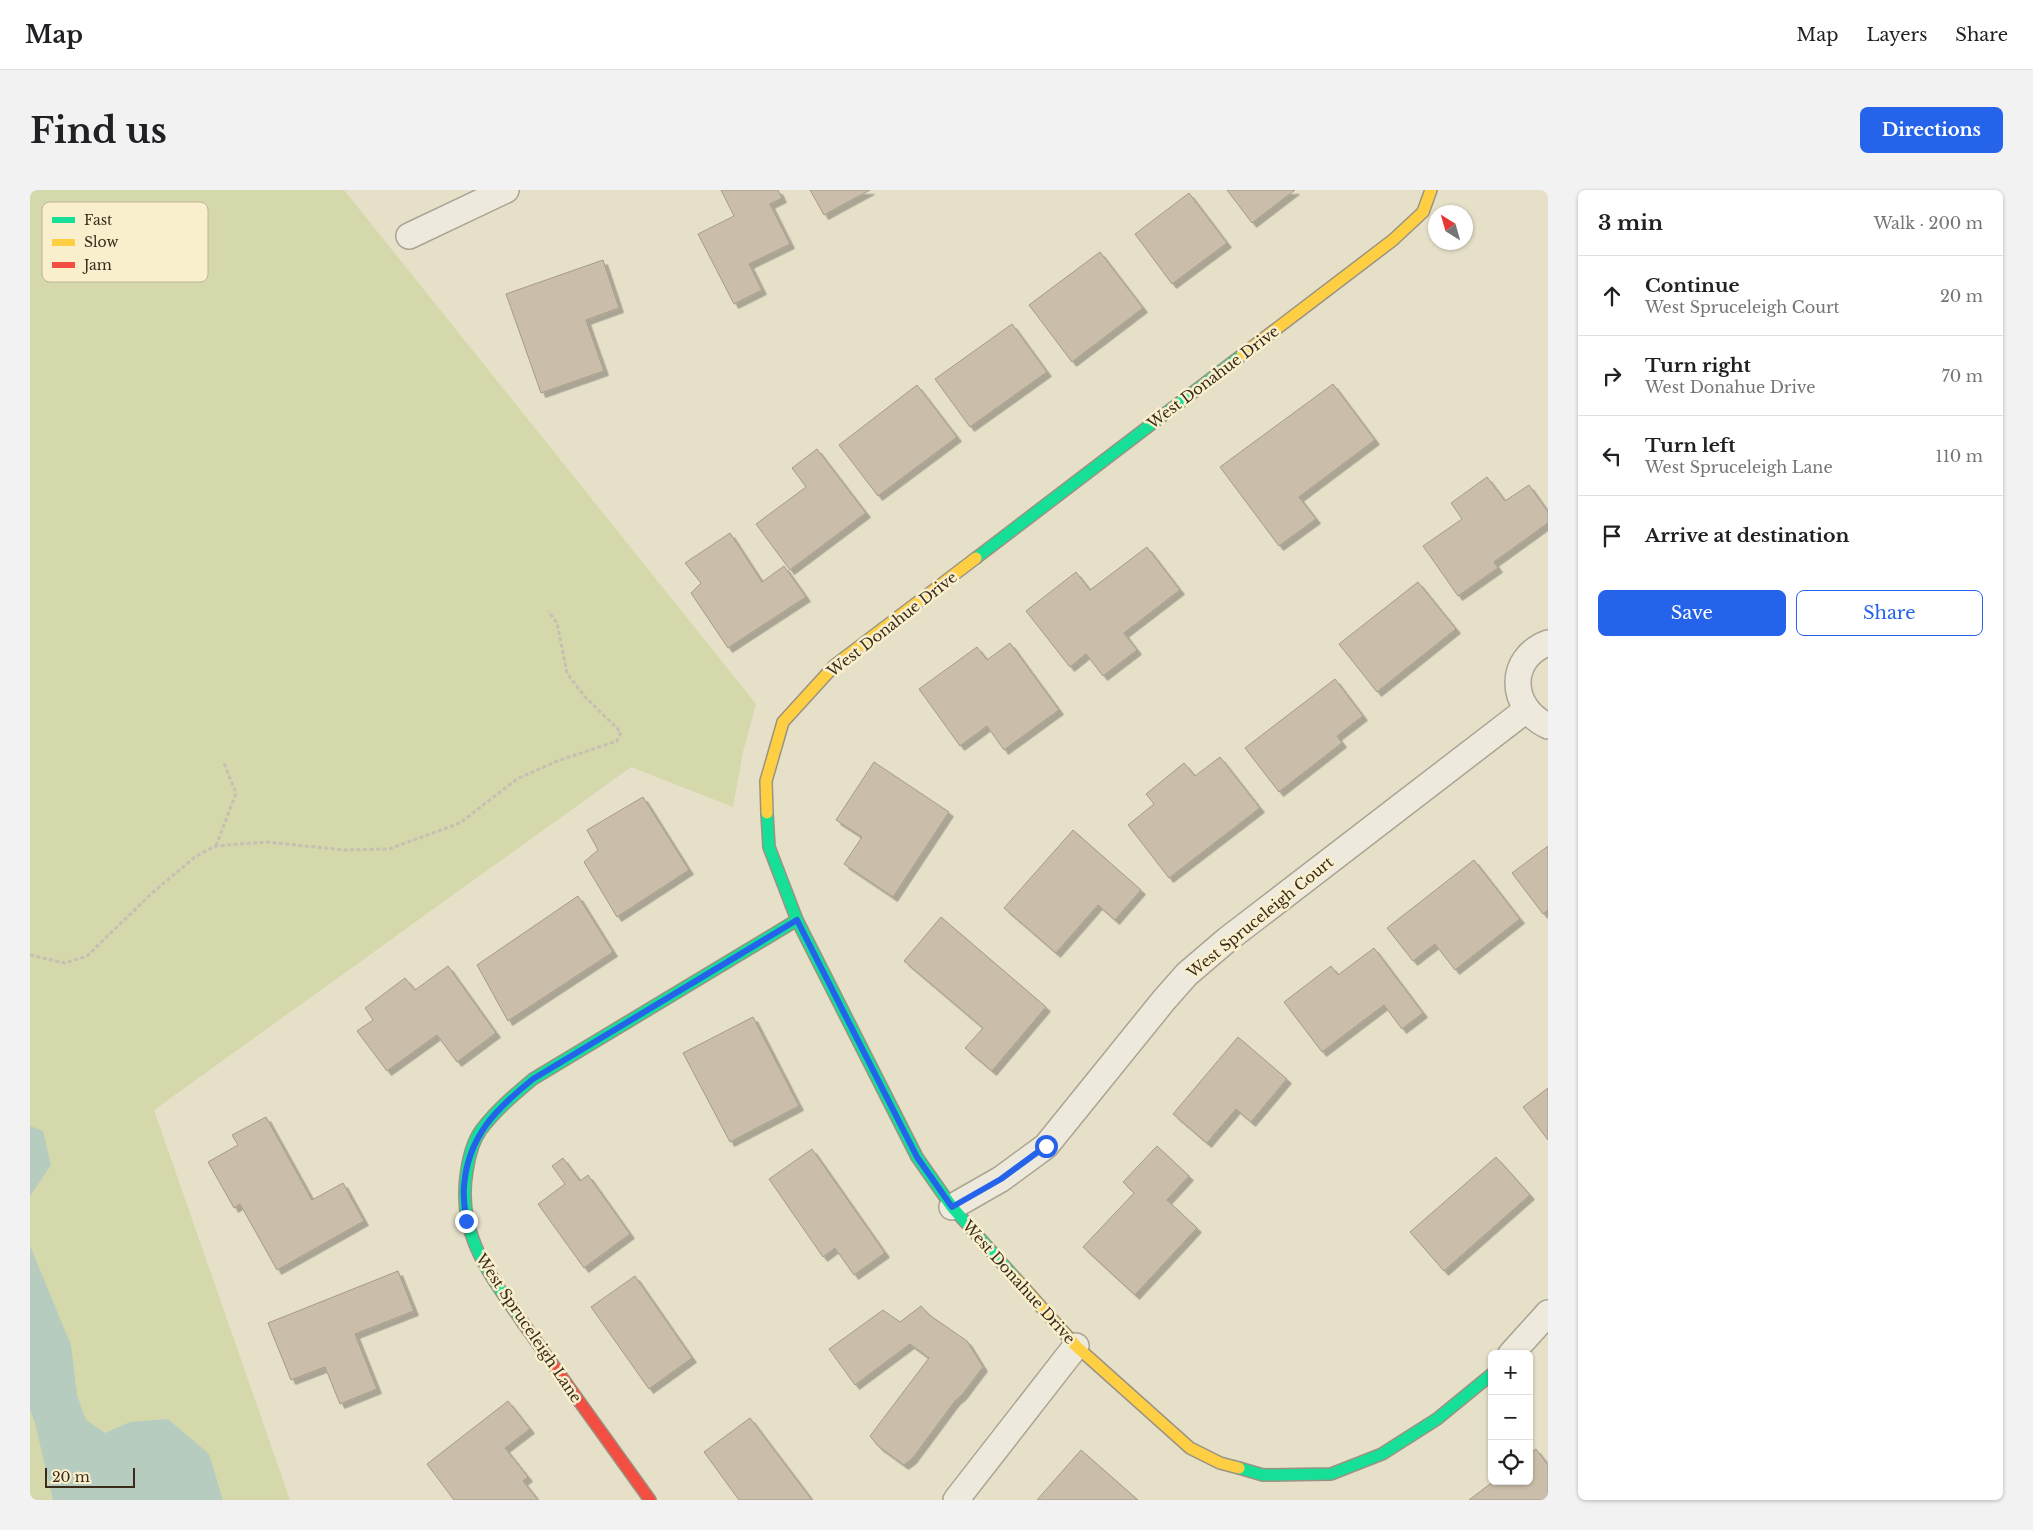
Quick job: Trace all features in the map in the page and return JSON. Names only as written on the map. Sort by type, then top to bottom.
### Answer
[{"type":"street","points":[[410,236],[506,190]]},
{"type":"street","name":"West Donahue Drive","points":[[1431,190],[1423,212],[1393,240],[835,665],[783,722],[766,780],[769,847],[797,920],[917,1157],[952,1207],[1076,1346],[1190,1448],[1220,1463],[1263,1475],[1331,1474],[1382,1454],[1437,1419],[1488,1377]]},
{"type":"street","points":[[1548,643],[1539,646],[1528,656],[1521,669],[1518,683],[1520,697],[1526,710],[1537,721],[1548,726]]},
{"type":"street","name":"West Spruceleigh Court","points":[[952,1207],[1001,1179],[1046,1146],[1187,974],[1228,939],[1526,710]]},
{"type":"street","name":"West Spruceleigh Lane","points":[[650,1500],[496,1284],[477,1251],[466,1221],[464,1186],[469,1157],[480,1132],[504,1103],[533,1079],[797,920]]},
{"type":"street","points":[[1516,1350],[1548,1313]]},
{"type":"street","points":[[956,1500],[1076,1346]]},
{"type":"path","points":[[30,955],[66,963],[87,956],[151,894],[196,856],[216,846],[267,842],[344,850],[389,849],[460,824],[517,779],[555,762],[617,741],[621,732],[585,697],[567,673],[556,624],[548,611]]},
{"type":"path","points":[[216,846],[236,793],[223,761]]},
{"type":"green space","points":[[30,190],[344,190],[756,704],[743,752],[733,807],[631,767],[154,1110],[290,1500],[30,1500]]},
{"type":"shaded area","points":[[30,1126],[43,1131],[51,1165],[30,1196]]},
{"type":"shaded area","points":[[30,1246],[71,1345],[77,1395],[86,1420],[105,1433],[130,1422],[168,1419],[209,1454],[223,1500],[53,1500],[35,1423],[30,1410]]},
{"type":"building","points":[[721,190],[778,190],[782,198],[770,204],[790,244],[749,264],[762,290],[734,304],[698,234],[734,216]]},
{"type":"building","points":[[810,190],[870,190],[824,215]]},
{"type":"building","points":[[1227,190],[1295,190],[1252,223]]},
{"type":"building","points":[[1189,193],[1227,243],[1172,284],[1135,234]]},
{"type":"building","points":[[1100,252],[1143,308],[1072,362],[1029,305]]},
{"type":"building","points":[[603,260],[619,308],[586,320],[604,371],[541,393],[506,294]]},
{"type":"building","points":[[1012,324],[1047,372],[970,427],[935,379]]},
{"type":"building","points":[[1333,384],[1375,440],[1299,497],[1316,519],[1279,546],[1220,467]]},
{"type":"building","points":[[917,385],[957,437],[878,496],[839,445]]},
{"type":"building","points":[[817,449],[866,513],[790,570],[756,524],[806,487],[792,468]]},
{"type":"building","points":[[1487,477],[1505,501],[1529,485],[1548,512],[1548,523],[1494,562],[1498,568],[1458,596],[1423,546],[1462,519],[1451,503]]},
{"type":"building","points":[[730,533],[762,582],[784,566],[806,597],[728,648],[691,593],[701,583],[685,563]]},
{"type":"building","points":[[1147,547],[1180,590],[1124,633],[1137,650],[1103,676],[1086,654],[1070,667],[1026,611],[1076,572],[1090,590]]},
{"type":"building","points":[[1418,582],[1456,629],[1377,692],[1339,644]]},
{"type":"building","points":[[1010,643],[1059,710],[1004,750],[987,726],[960,746],[919,689],[977,647],[987,660]]},
{"type":"building","points":[[1335,679],[1363,716],[1337,736],[1342,743],[1279,792],[1245,748]]},
{"type":"building","points":[[1220,757],[1260,808],[1169,878],[1128,825],[1154,804],[1146,794],[1184,763],[1195,776]]},
{"type":"building","points":[[874,762],[949,812],[893,897],[844,864],[862,837],[836,820]]},
{"type":"building","points":[[643,797],[689,870],[617,917],[584,862],[598,850],[587,830]]},
{"type":"building","points":[[1073,830],[1141,890],[1115,920],[1098,905],[1056,953],[1004,908]]},
{"type":"building","points":[[1548,846],[1548,910],[1543,914],[1512,873]]},
{"type":"building","points":[[1474,860],[1520,919],[1455,970],[1435,944],[1413,961],[1387,928]]},
{"type":"building","points":[[578,896],[613,952],[508,1021],[477,965]]},
{"type":"building","points":[[941,917],[1046,1007],[992,1071],[965,1048],[983,1028],[904,961]]},
{"type":"building","points":[[1374,948],[1423,1013],[1402,1029],[1384,1005],[1322,1052],[1284,1002],[1331,966],[1338,975]]},
{"type":"building","points":[[448,966],[496,1033],[457,1062],[437,1035],[387,1071],[357,1031],[373,1020],[365,1008],[405,978],[415,990]]},
{"type":"building","points":[[753,1017],[799,1106],[730,1142],[683,1053]]},
{"type":"building","points":[[1238,1037],[1287,1079],[1251,1122],[1236,1109],[1207,1143],[1173,1114]]},
{"type":"building","points":[[1548,1088],[1548,1140],[1523,1107]]},
{"type":"building","points":[[266,1117],[312,1200],[343,1183],[364,1221],[277,1270],[240,1204],[234,1208],[208,1162],[238,1145],[232,1135]]},
{"type":"building","points":[[1157,1146],[1189,1176],[1167,1200],[1197,1228],[1135,1295],[1083,1247],[1134,1193],[1123,1182]]},
{"type":"building","points":[[812,1149],[885,1253],[854,1275],[835,1248],[823,1257],[769,1179]]},
{"type":"building","points":[[1496,1157],[1530,1195],[1444,1271],[1410,1232]]},
{"type":"building","points":[[563,1158],[580,1181],[588,1175],[630,1234],[584,1268],[538,1204],[565,1184],[552,1166]]},
{"type":"building","points":[[398,1271],[414,1311],[355,1334],[377,1389],[340,1404],[325,1367],[291,1380],[268,1323]]},
{"type":"building","points":[[635,1276],[692,1358],[649,1389],[591,1307]]},
{"type":"building","points":[[921,1306],[928,1314],[967,1341],[983,1367],[912,1459],[904,1465],[878,1446],[870,1436],[929,1358],[910,1344],[855,1385],[829,1349],[883,1310],[900,1322]]},
{"type":"building","points":[[508,1401],[530,1429],[505,1448],[528,1477],[523,1481],[538,1500],[454,1500],[427,1464]]},
{"type":"building","points":[[750,1418],[812,1500],[739,1500],[704,1452]]},
{"type":"building","points":[[1536,1449],[1548,1465],[1548,1500],[1469,1500],[1489,1485],[1533,1485],[1533,1451]]},
{"type":"building","points":[[1081,1450],[1138,1500],[1037,1500]]},
{"type":"traffic: fast","points":[[976,558],[1242,355]]},
{"type":"traffic: fast","points":[[767,813],[769,847],[797,920],[917,1157],[952,1207],[1016,1279]]},
{"type":"traffic: fast","points":[[523,1323],[498,1287],[478,1252],[466,1214],[465,1193],[468,1165],[478,1134],[499,1109],[533,1079],[797,920]]},
{"type":"traffic: fast","points":[[1239,1468],[1263,1475],[1331,1474],[1382,1454],[1437,1419],[1488,1377]]},
{"type":"traffic: slow","points":[[1242,355],[1393,240],[1423,212],[1431,190]]},
{"type":"traffic: slow","points":[[767,813],[766,781],[783,722],[835,665],[976,558]]},
{"type":"traffic: slow","points":[[1016,1279],[1076,1346],[1190,1448],[1220,1463],[1239,1468]]},
{"type":"traffic: jam","points":[[523,1323],[650,1500]]},
{"type":"route","points":[[466,1221],[464,1186],[469,1157],[480,1132],[504,1103],[533,1079],[797,920],[917,1157],[952,1207],[1001,1179],[1046,1146]]}]
